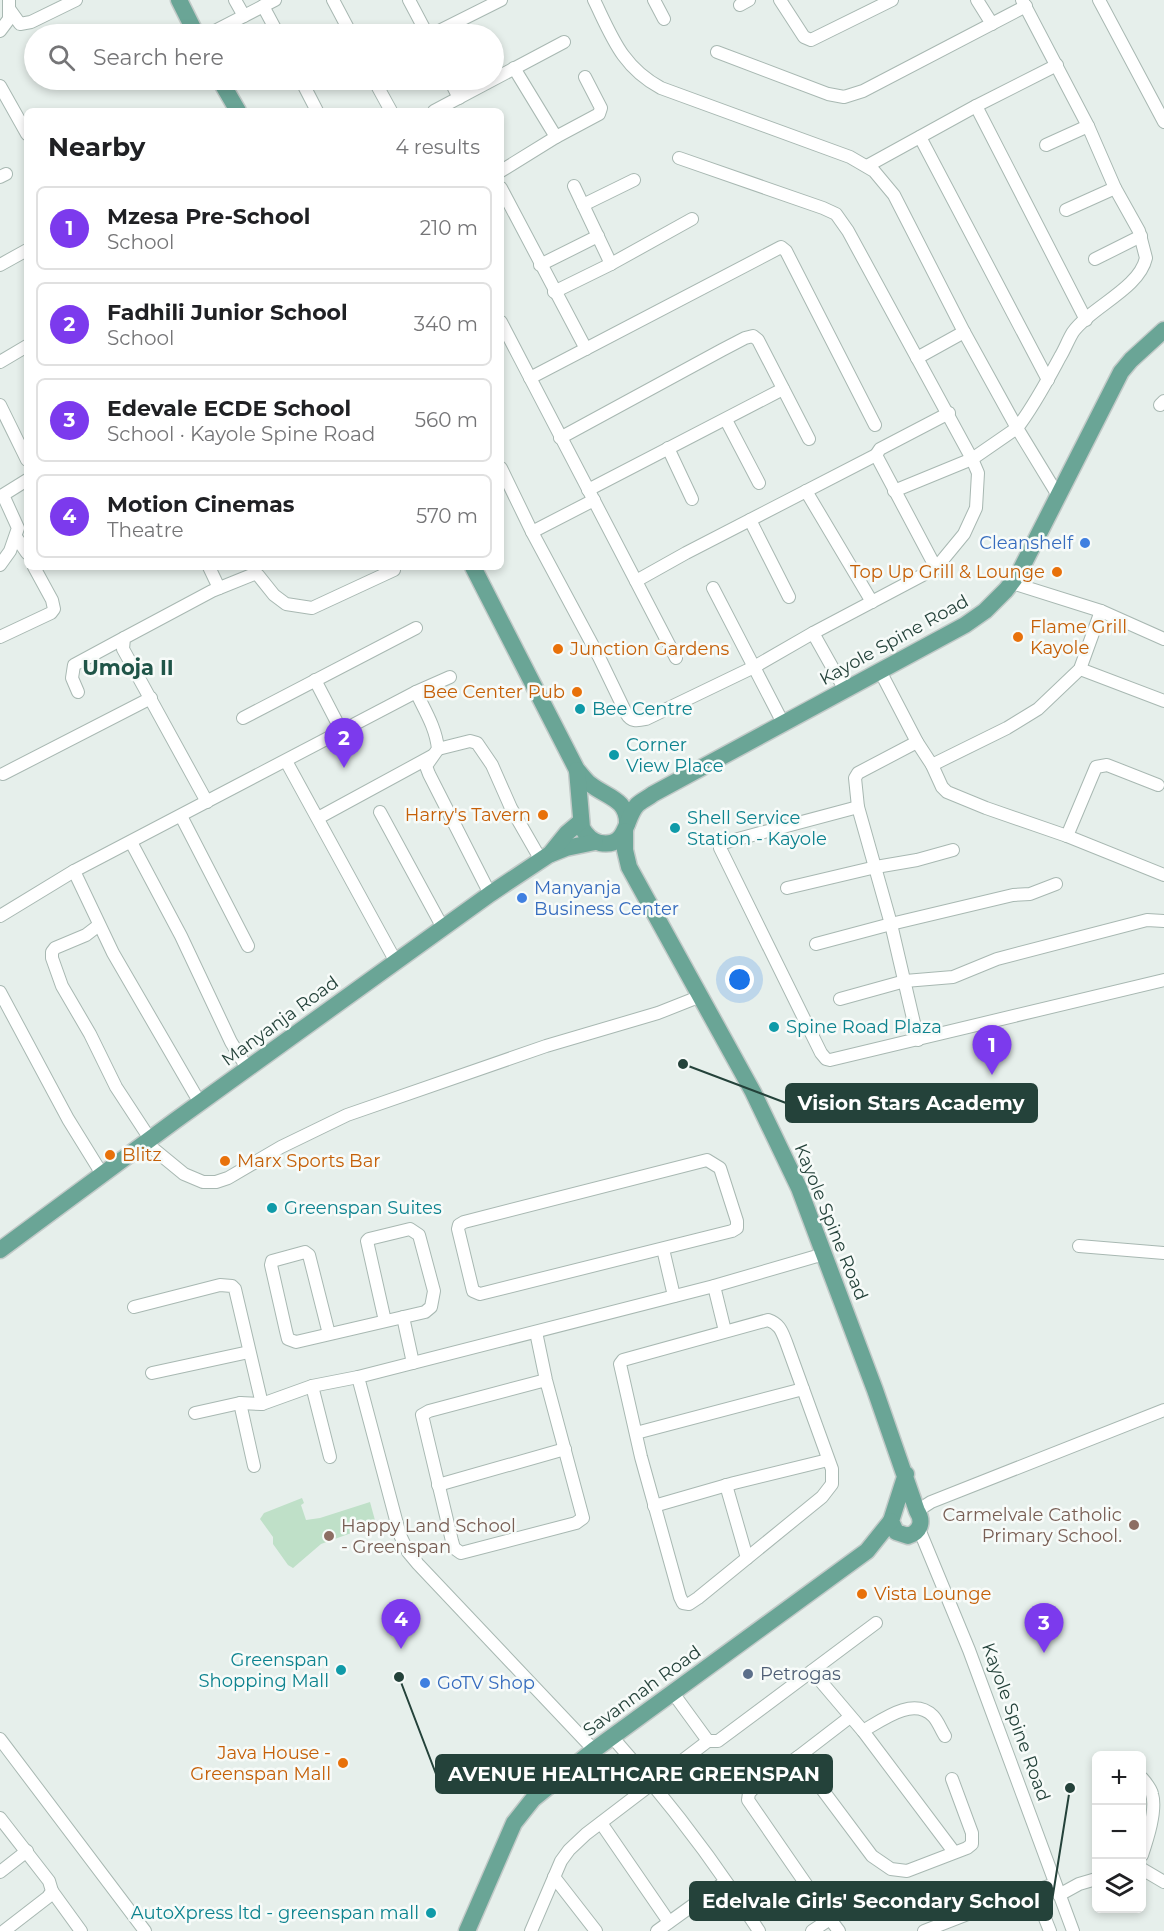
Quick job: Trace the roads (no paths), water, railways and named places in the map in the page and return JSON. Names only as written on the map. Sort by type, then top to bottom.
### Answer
[{"type":"main road","points":[[179,0],[190,24]]},
{"type":"main road","points":[[226,90],[236,108]]},
{"type":"main road","name":"Kayole Spine Road","points":[[653,794],[986,611],[1012,583],[1026,561],[1121,372],[1139,351],[1164,330]]},
{"type":"main road","points":[[475,570],[576,770],[590,784],[625,809],[625,850],[629,867]]},
{"type":"main road","points":[[576,770],[585,834],[629,867]]},
{"type":"main road","points":[[581,818],[587,804],[597,797],[637,798],[653,794]]},
{"type":"main road","points":[[543,859],[566,848],[615,841],[626,827],[637,805],[653,794]]},
{"type":"main road","name":"Manyanja Road","points":[[0,1250],[148,1140],[490,894],[543,859],[581,818]]},
{"type":"main road","name":"Kayole Spine Road","points":[[629,867],[773,1131],[799,1188],[906,1474],[917,1511]]},
{"type":"main road","points":[[893,1516],[904,1507],[917,1511],[921,1520],[911,1532],[896,1532],[893,1516],[906,1474]]},
{"type":"main road","name":"Savannah Road","points":[[867,1551],[893,1516]]},
{"type":"main road","name":"Savannah Road","points":[[467,1931],[508,1835],[522,1810],[540,1793],[594,1750],[867,1551],[911,1532]]},
{"type":"street","points":[[10,5],[20,24],[31,22],[76,0]]},
{"type":"street","points":[[235,0],[244,16]]},
{"type":"street","points":[[333,0],[346,24]]},
{"type":"street","points":[[409,0],[422,24]]},
{"type":"street","points":[[594,0],[618,48],[643,78],[661,88],[812,142],[867,166],[883,179],[894,195],[964,332],[1017,428],[1059,497]]},
{"type":"street","points":[[654,0],[664,19]]},
{"type":"street","points":[[780,0],[804,36],[811,40],[892,0]]},
{"type":"street","points":[[977,0],[993,24]]},
{"type":"street","points":[[1099,0],[1164,122]]},
{"type":"street","points":[[452,24],[497,1]]},
{"type":"street","points":[[228,24],[269,3],[275,24]]},
{"type":"street","points":[[717,52],[828,94],[844,97],[863,91],[993,24],[1024,3],[1088,126],[1114,188],[1141,236],[1146,258],[1144,265],[1114,299],[1094,312],[1074,331],[1048,380],[1017,428],[972,459],[894,491]]},
{"type":"street","points":[[0,31],[9,19],[10,5]]},
{"type":"street","points":[[504,73],[564,42]]},
{"type":"street","points":[[867,166],[976,106],[1057,65]]},
{"type":"street","points":[[514,68],[556,137]]},
{"type":"street","points":[[504,169],[556,137],[600,114],[601,108],[585,77]]},
{"type":"street","points":[[0,86],[4,105],[24,130]]},
{"type":"street","points":[[306,90],[315,108]]},
{"type":"street","points":[[379,90],[389,108]]},
{"type":"street","points":[[455,90],[459,98]]},
{"type":"street","points":[[440,108],[474,90]]},
{"type":"street","points":[[976,106],[1086,320]]},
{"type":"street","points":[[1046,145],[1088,126]]},
{"type":"street","points":[[920,137],[1048,380]]},
{"type":"street","points":[[505,487],[532,532],[629,718],[634,720],[646,719],[754,667],[936,568],[964,534],[976,508],[978,473],[949,413],[895,314],[836,214],[679,158]]},
{"type":"street","points":[[583,205],[634,180]]},
{"type":"street","points":[[574,186],[611,264]]},
{"type":"street","points":[[1066,210],[1114,188]]},
{"type":"street","points":[[504,194],[586,350]]},
{"type":"street","points":[[554,292],[611,264],[692,219]]},
{"type":"street","points":[[1095,259],[1141,236]]},
{"type":"street","points":[[540,265],[598,237]]},
{"type":"street","points":[[530,378],[781,246],[786,251],[875,425]]},
{"type":"street","points":[[0,265],[24,252]]},
{"type":"street","points":[[504,328],[676,658]]},
{"type":"street","points":[[917,358],[964,332]]},
{"type":"street","points":[[560,438],[750,336],[756,337],[809,439]]},
{"type":"street","points":[[0,362],[24,348]]},
{"type":"street","points":[[532,532],[668,448],[783,389]]},
{"type":"street","points":[[0,405],[24,454]]},
{"type":"street","points":[[636,581],[876,455],[880,449],[949,413]]},
{"type":"street","points":[[726,420],[759,483]]},
{"type":"street","points":[[668,448],[692,499]]},
{"type":"street","points":[[876,455],[936,568]]},
{"type":"street","points":[[0,564],[6,559],[18,528],[3,495],[24,482]]},
{"type":"street","points":[[806,491],[872,602]]},
{"type":"street","points":[[750,520],[789,597]]},
{"type":"street","points":[[16,537],[24,549]]},
{"type":"street","points":[[0,637],[51,613],[54,609],[52,600],[36,570]]},
{"type":"street","points":[[210,570],[219,588]]},
{"type":"street","points":[[78,692],[72,678],[74,665],[219,588],[254,574],[258,575],[274,595],[286,604],[312,609],[394,570]]},
{"type":"street","points":[[1012,583],[1101,611],[1164,639]]},
{"type":"street","points":[[713,588],[783,723]]},
{"type":"street","points":[[932,765],[1028,716],[1080,669],[1101,611]]},
{"type":"street","points":[[243,718],[416,628]]},
{"type":"street","points":[[813,633],[845,690]]},
{"type":"street","points":[[124,638],[123,649],[207,802]]},
{"type":"street","points":[[1080,669],[1164,701]]},
{"type":"street","points":[[880,671],[939,782],[947,792],[1164,875]]},
{"type":"street","points":[[0,916],[74,871],[450,676]]},
{"type":"street","points":[[315,680],[342,732]]},
{"type":"street","points":[[416,692],[436,734],[435,752],[426,766],[490,894]]},
{"type":"street","points":[[3,774],[151,698]]},
{"type":"street","points":[[318,818],[435,752],[470,741],[477,743],[492,765],[511,808],[538,855],[543,859]]},
{"type":"street","points":[[917,742],[858,773],[855,778],[858,807],[891,924],[918,1040]]},
{"type":"street","points":[[286,761],[396,962]]},
{"type":"street","points":[[1067,836],[1096,766],[1107,765],[1158,785]]},
{"type":"street","points":[[858,807],[723,843],[720,848],[826,1059],[918,1040],[1164,980]]},
{"type":"street","points":[[380,812],[443,928]]},
{"type":"street","points":[[181,816],[248,946]]},
{"type":"street","points":[[131,842],[181,936],[231,1042],[244,1063]]},
{"type":"street","points":[[787,888],[953,850]]},
{"type":"street","points":[[74,871],[113,953],[200,1103]]},
{"type":"street","points":[[816,944],[1013,895],[1030,894],[1056,884]]},
{"type":"street","points":[[840,999],[905,981],[953,977],[997,959],[1147,920],[1164,921]]},
{"type":"street","points":[[99,924],[86,935],[55,948],[52,952],[62,986],[148,1140],[184,1174],[203,1182],[216,1182],[228,1178],[289,1143],[346,1115],[546,1046],[658,1013],[701,996]]},
{"type":"street","points":[[0,992],[68,1119],[102,1174]]},
{"type":"street","points":[[707,1160],[713,1162],[720,1168],[737,1221],[737,1228],[663,1249],[480,1294],[473,1291],[470,1285],[458,1229],[459,1225],[464,1222],[707,1160]]},
{"type":"street","points":[[329,1334],[309,1255],[305,1252],[272,1261],[288,1339],[296,1342],[425,1312],[431,1307],[434,1291],[419,1235],[410,1229],[367,1241],[385,1321]]},
{"type":"street","points":[[1079,1246],[1164,1253]]},
{"type":"street","points":[[663,1249],[674,1296]]},
{"type":"street","points":[[195,1413],[240,1402],[261,1404],[312,1386],[358,1377],[536,1332],[714,1286],[824,1254]]},
{"type":"street","points":[[134,1307],[220,1285],[232,1286],[235,1289],[261,1404]]},
{"type":"street","points":[[714,1286],[725,1331]]},
{"type":"street","points":[[403,1317],[413,1363]]},
{"type":"street","points":[[768,1320],[776,1323],[781,1329],[803,1389],[828,1460],[833,1478],[832,1484],[822,1497],[698,1598],[689,1604],[683,1603],[654,1506],[620,1364],[623,1360],[768,1320]]},
{"type":"street","points":[[536,1332],[546,1380],[583,1518],[576,1523],[461,1553],[454,1548],[422,1415],[425,1412],[546,1380]]},
{"type":"street","points":[[152,1373],[249,1352]]},
{"type":"street","points":[[358,1377],[400,1535],[408,1552],[594,1750]]},
{"type":"street","points":[[312,1386],[330,1457]]},
{"type":"street","points":[[636,1433],[803,1389]]},
{"type":"street","points":[[240,1402],[255,1466]]},
{"type":"street","points":[[917,1511],[931,1502],[1164,1410]]},
{"type":"street","points":[[438,1485],[565,1449]]},
{"type":"street","points":[[654,1506],[726,1485],[828,1460]]},
{"type":"street","points":[[726,1485],[747,1558]]},
{"type":"street","name":"Kayole Spine Road","points":[[911,1532],[969,1650],[1072,1931]]},
{"type":"street","points":[[531,1931],[554,1877],[569,1850],[601,1822],[708,1741],[718,1741],[876,1623]]},
{"type":"street","points":[[812,1671],[863,1731],[954,1852]]},
{"type":"street","points":[[673,1693],[708,1741]]},
{"type":"street","points":[[863,1731],[907,1708],[916,1708],[934,1717],[945,1736]]},
{"type":"street","points":[[838,1931],[748,1800],[749,1792],[756,1786],[850,1717]]},
{"type":"street","points":[[613,1738],[654,1784],[759,1931]]},
{"type":"street","points":[[0,1739],[145,1931]]},
{"type":"street","points":[[798,1757],[872,1856],[891,1869],[907,1871],[972,1844],[973,1839],[952,1779]]},
{"type":"street","points":[[1146,1784],[1152,1793],[1153,1807],[1146,1844]]},
{"type":"street","points":[[0,1818],[49,1881],[52,1891],[81,1931]]},
{"type":"street","points":[[601,1822],[669,1922]]},
{"type":"street","points":[[0,1872],[27,1851]]},
{"type":"street","points":[[1146,1871],[1164,1882]]},
{"type":"street","points":[[554,1877],[596,1931]]},
{"type":"street","points":[[924,1931],[1037,1889],[1057,1890],[1092,1880]]},
{"type":"street","points":[[657,1931],[725,1882]]},
{"type":"street","points":[[1037,1889],[1050,1931]]},
{"type":"street","points":[[4,1931],[48,1897],[52,1891]]},
{"type":"street","points":[[812,1931],[830,1919]]},
{"type":"place","name":"Cleanshelf","points":[[1085,543]]},
{"type":"place","name":"Top Up Grill & Lounge","points":[[1057,572]]},
{"type":"place","name":"Flame Grill Kayole","points":[[1018,637]]},
{"type":"place","name":"Junction Gardens","points":[[558,649]]},
{"type":"place","name":"Bee Center Pub","points":[[577,692]]},
{"type":"place","name":"Bee Centre","points":[[580,709]]},
{"type":"place","name":"Corner View Place","points":[[614,755]]},
{"type":"place","name":"Fadhili Junior School","points":[[344,768]]},
{"type":"place","name":"Harry's Tavern","points":[[543,815]]},
{"type":"place","name":"Shell Service Station - Kayole","points":[[675,828]]},
{"type":"place","name":"Manyanja Business Center","points":[[522,898]]},
{"type":"place","name":"Spine Road Plaza","points":[[774,1027]]},
{"type":"place","name":"Vision Stars Academy","points":[[683,1064]]},
{"type":"place","name":"Mzesa Pre-School","points":[[992,1075]]},
{"type":"place","name":"Blitz","points":[[110,1155]]},
{"type":"place","name":"Marx Sports Bar","points":[[225,1161]]},
{"type":"place","name":"Greenspan Suites","points":[[272,1208]]},
{"type":"place","name":"Carmelvale Catholic Primary School.","points":[[1134,1525]]},
{"type":"place","name":"Happy Land School - Greenspan","points":[[329,1536]]},
{"type":"place","name":"Vista Lounge","points":[[862,1594]]},
{"type":"place","name":"Motion Cinemas","points":[[401,1649]]},
{"type":"place","name":"Edevale ECDE School","points":[[1044,1653]]},
{"type":"place","name":"Greenspan Shopping Mall","points":[[341,1670]]},
{"type":"place","name":"Petrogas","points":[[748,1674]]},
{"type":"place","name":"AVENUE HEALTHCARE GREENSPAN","points":[[399,1677]]},
{"type":"place","name":"GoTV Shop","points":[[425,1683]]},
{"type":"place","name":"Java House - Greenspan Mall","points":[[343,1763]]},
{"type":"place","name":"Edelvale Girls' Secondary School","points":[[1070,1788]]},
{"type":"place","name":"AutoXpress ltd - greenspan mall","points":[[431,1913]]},
{"type":"district","name":"Umoja II","points":[[128,667]]}]
